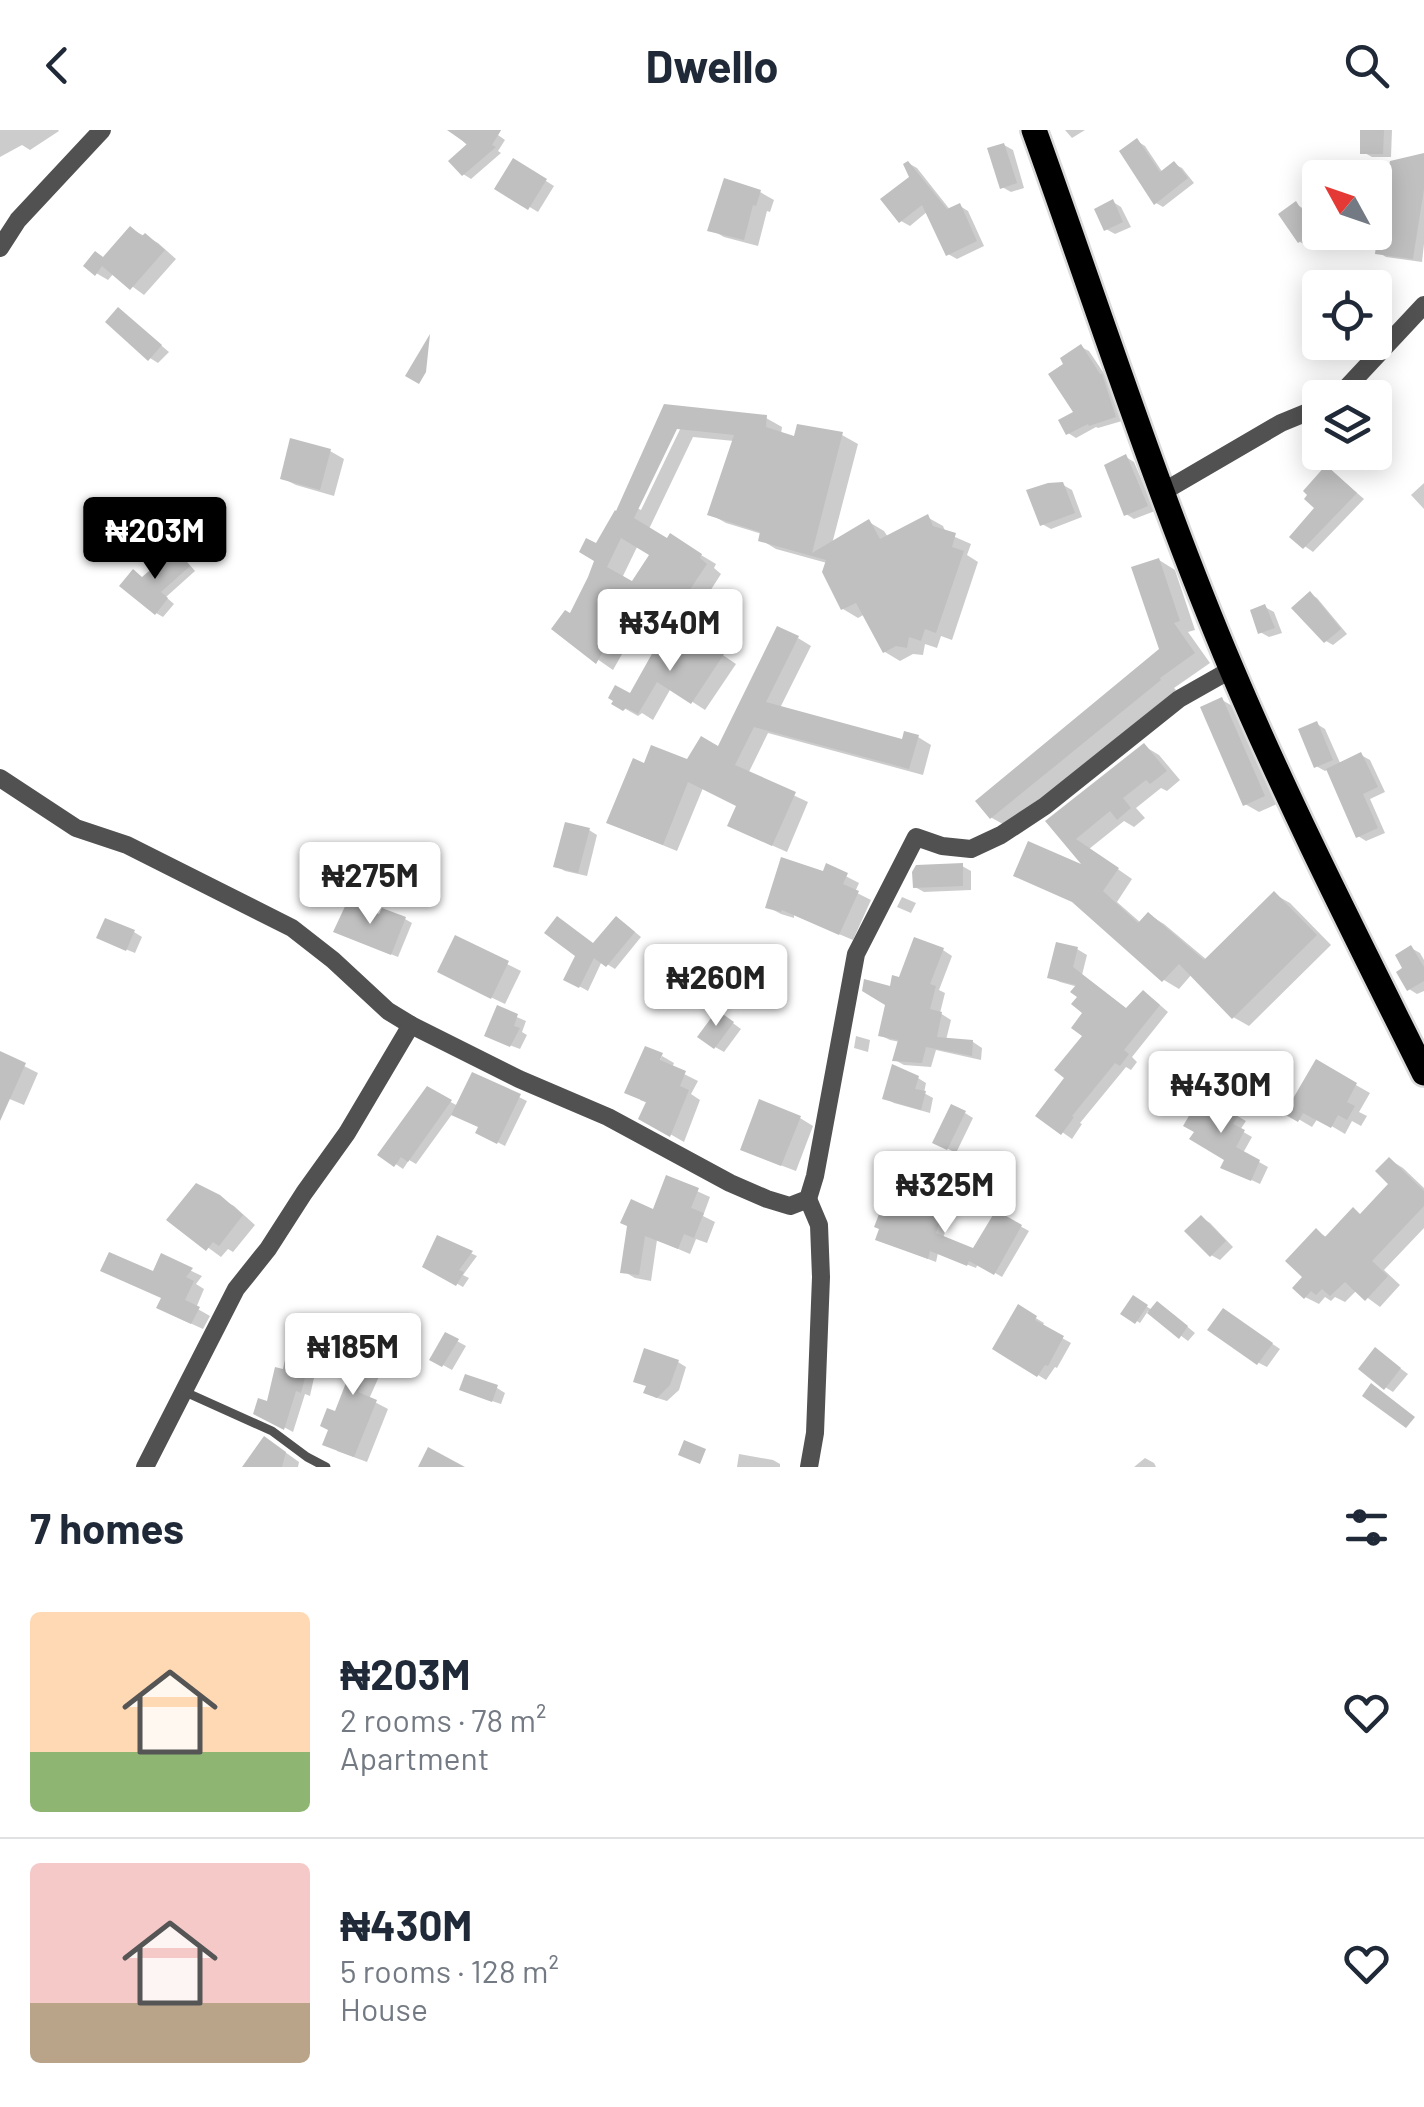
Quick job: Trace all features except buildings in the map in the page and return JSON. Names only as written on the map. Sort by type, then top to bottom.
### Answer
[{"type":"main road","points":[[1034,130],[1162,493],[1232,669],[1304,832],[1424,1073]]},
{"type":"street","points":[[0,248],[18,220],[102,130]]},
{"type":"street","points":[[1354,380],[1424,305]]},
{"type":"street","points":[[1162,493],[1302,414]]},
{"type":"street","points":[[809,1467],[815,1433],[820,1277],[819,1225],[808,1199],[856,954],[916,838],[971,849],[1001,834],[1045,806],[1179,699],[1232,669]]},
{"type":"street","points":[[0,778],[76,828],[127,845],[292,928],[411,1025],[519,1079],[608,1116],[767,1200],[790,1206],[808,1199]]},
{"type":"street","points":[[145,1467],[236,1288],[268,1249],[347,1133],[411,1025]]},
{"type":"lane","points":[[183,1390],[272,1431],[307,1458],[326,1467]]}]
